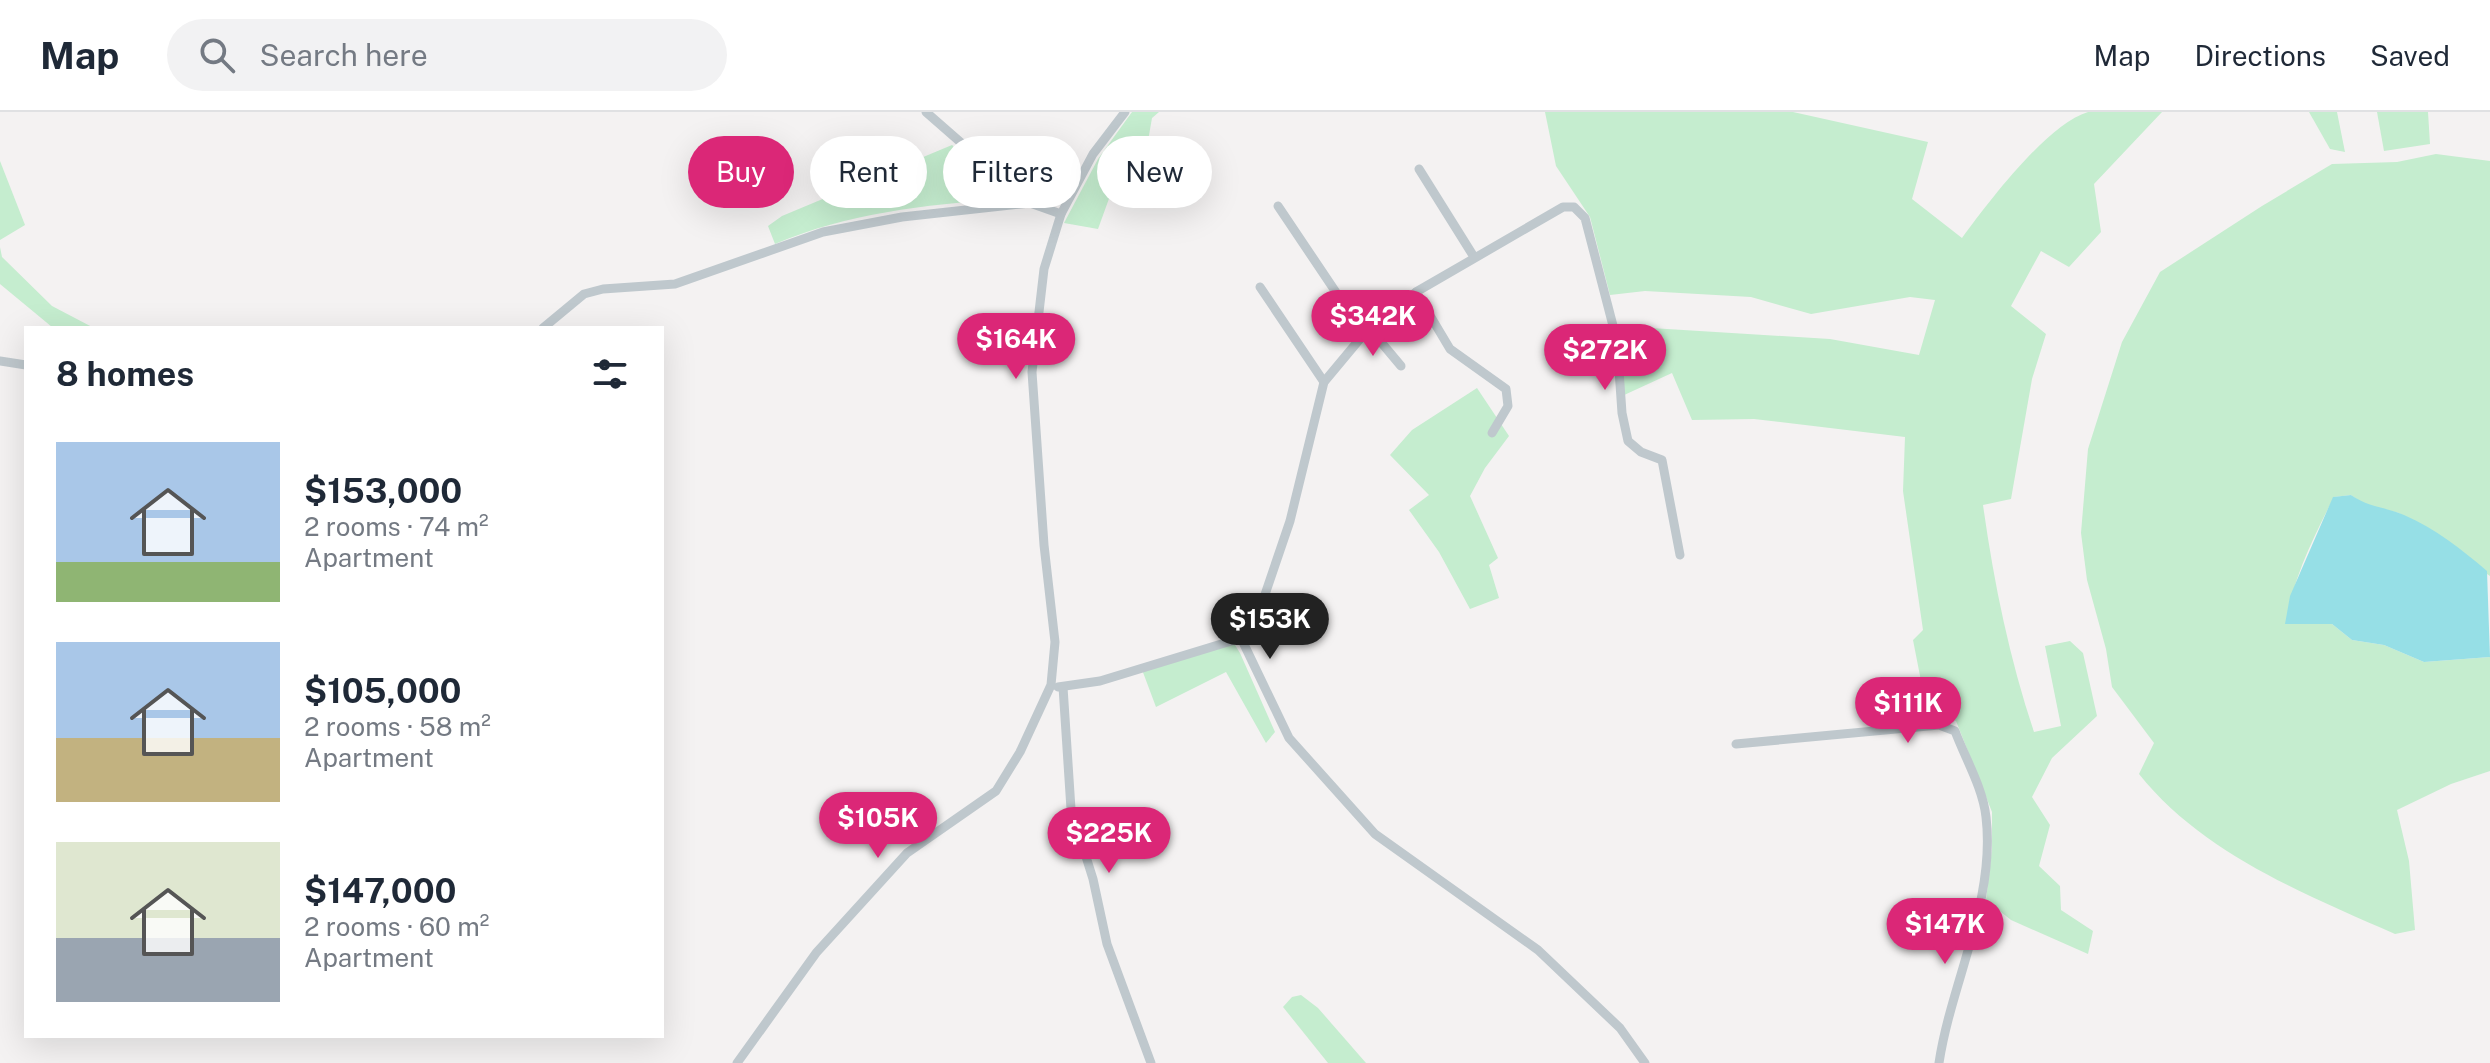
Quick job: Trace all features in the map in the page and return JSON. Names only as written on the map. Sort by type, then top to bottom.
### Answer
[{"type":"street","points":[[926,112],[953,136]]},
{"type":"street","points":[[737,1063],[816,953],[907,853],[996,791],[1020,752],[1051,685],[1055,642],[1044,545],[1032,372],[1044,269],[1061,214],[1093,154],[1125,112]]},
{"type":"street","points":[[1419,169],[1474,257]]},
{"type":"street","points":[[1278,206],[1367,331],[1401,366]]},
{"type":"street","points":[[1051,685],[1063,687],[1100,681],[1241,638],[1256,621],[1290,521],[1324,382],[1367,331],[1416,292],[1563,207],[1574,207],[1582,213],[1617,341],[1622,413],[1628,441],[1636,449],[1662,460],[1680,555]]},
{"type":"street","points":[[545,326],[584,294],[603,289],[675,284],[823,232],[902,217],[984,208]]},
{"type":"street","points":[[1044,208],[1061,214]]},
{"type":"street","points":[[1260,287],[1324,382]]},
{"type":"street","points":[[1416,292],[1450,349],[1506,389],[1508,406],[1492,433]]},
{"type":"street","points":[[0,361],[24,365]]},
{"type":"street","points":[[1241,638],[1289,738],[1375,834],[1538,950],[1620,1028],[1645,1063]]},
{"type":"street","points":[[1063,687],[1071,809],[1093,879],[1107,944],[1151,1063]]},
{"type":"street","points":[[1736,744],[1939,725],[1955,731],[1985,807],[1987,831],[1984,875],[1939,1063]]},
{"type":"green space","points":[[1132,112],[1159,112],[1152,118],[1149,136],[1115,136]]},
{"type":"green space","points":[[1545,112],[1793,112],[1928,142],[1912,199],[1962,238],[2019,167],[2054,132],[2072,120],[2088,112],[2162,112],[2094,184],[2101,232],[2069,267],[2041,251],[2011,306],[2046,334],[2032,379],[2011,499],[1983,505],[2003,620],[2034,732],[2061,726],[2045,646],[2070,641],[2083,653],[2097,716],[2052,758],[2032,797],[2050,825],[2039,866],[2060,886],[2061,910],[2093,931],[2088,954],[2011,920],[1986,900],[1992,849],[1992,812],[1956,721],[1937,715],[1922,686],[1913,640],[1923,630],[1903,491],[1905,437],[1754,419],[1692,420],[1672,373],[1622,396],[1624,361],[1619,326],[1830,339],[1919,355],[1935,300],[1910,297],[1811,314],[1751,297],[1645,291],[1610,295],[1590,217],[1556,166]]},
{"type":"green space","points":[[2309,112],[2337,112],[2345,152],[2330,149]]},
{"type":"green space","points":[[2377,112],[2428,112],[2430,144],[2384,151]]},
{"type":"green space","points":[[943,149],[943,204],[927,206],[927,155]]},
{"type":"green space","points":[[2436,154],[2490,161],[2490,576],[2399,513],[2365,505],[2351,495],[2334,497],[2299,574],[2286,623],[2332,624],[2352,640],[2384,645],[2424,662],[2490,657],[2490,771],[2451,784],[2397,810],[2409,861],[2415,930],[2395,934],[2291,887],[2224,849],[2164,802],[2139,774],[2154,743],[2112,687],[2106,649],[2087,580],[2081,533],[2088,449],[2122,342],[2160,272],[2332,164],[2397,162]]},
{"type":"green space","points":[[0,161],[25,225],[0,240]]},
{"type":"green space","points":[[1097,161],[1097,208],[1106,208],[1098,229],[1064,223],[1072,208],[1081,208],[1081,191]]},
{"type":"green space","points":[[810,204],[810,208],[915,208],[830,225],[775,244],[768,226],[782,216]]},
{"type":"green space","points":[[0,247],[2,257],[52,306],[90,326],[51,326],[0,284]]},
{"type":"green space","points":[[1477,388],[1509,436],[1485,468],[1470,496],[1498,558],[1489,565],[1499,598],[1470,609],[1439,552],[1409,510],[1429,495],[1390,455],[1412,430]]},
{"type":"green space","points":[[1235,645],[1240,653],[1275,732],[1266,743],[1226,672],[1156,707],[1141,667]]},
{"type":"green space","points":[[1301,995],[1318,1008],[1366,1063],[1328,1063],[1283,1007],[1292,997]]},
{"type":"water","points":[[2351,495],[2427,527],[2487,571],[2490,657],[2424,662],[2384,645],[2352,640],[2332,624],[2285,624],[2290,596],[2333,497]]}]
